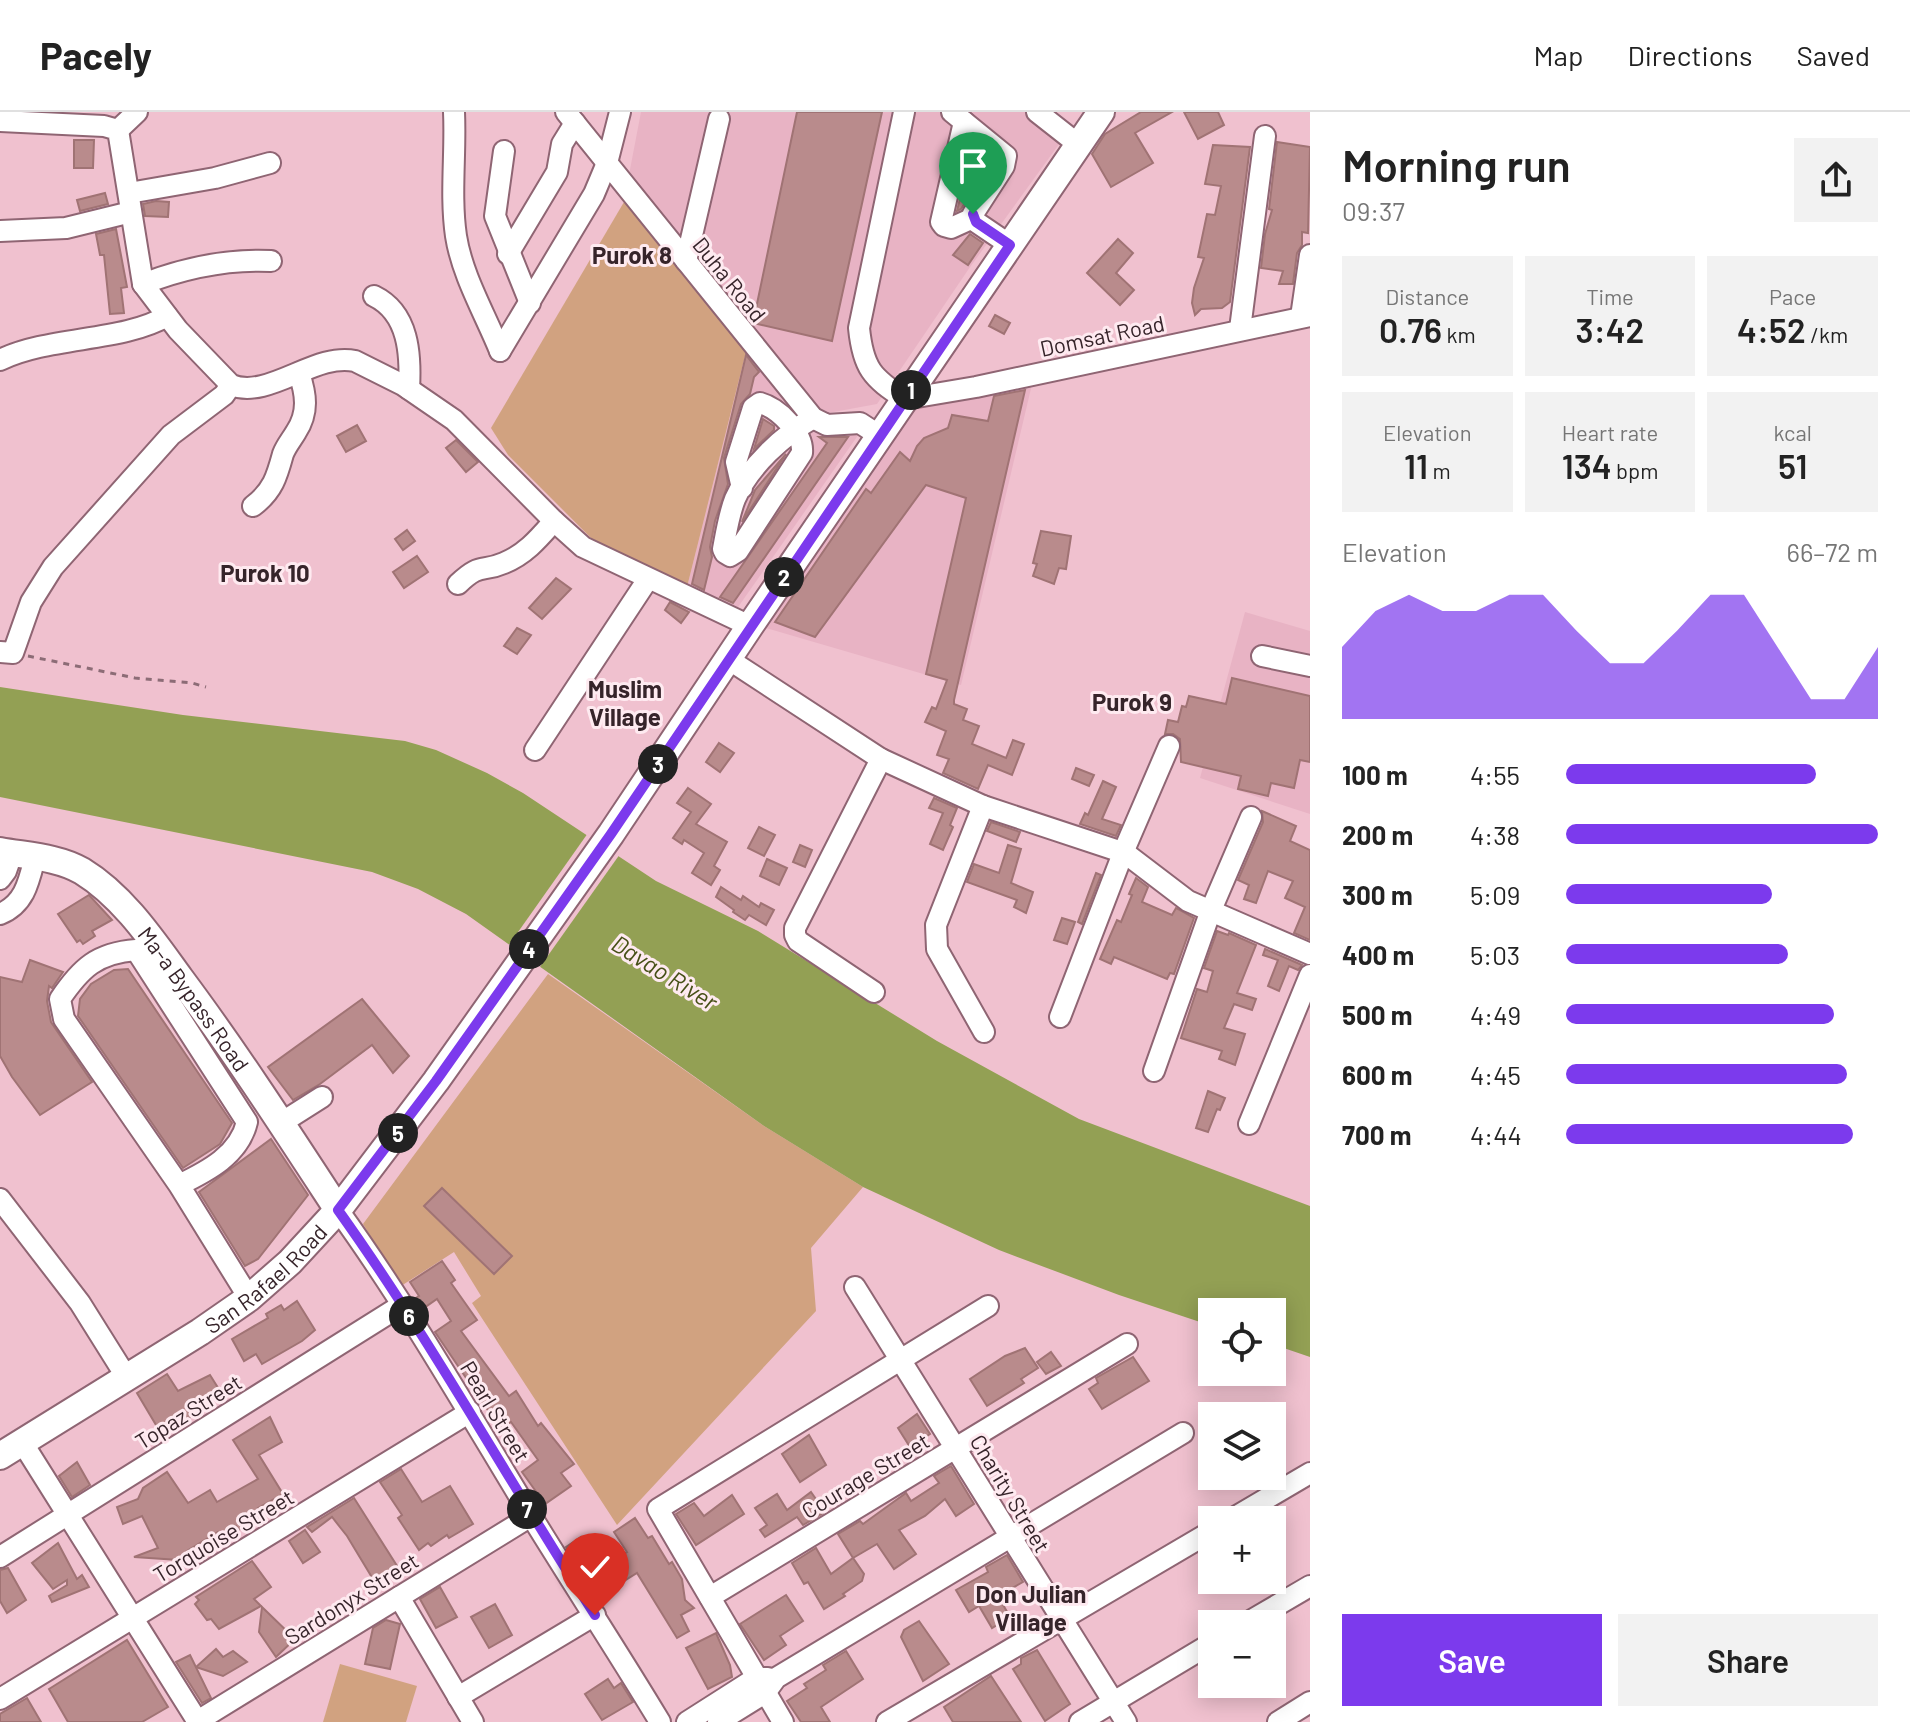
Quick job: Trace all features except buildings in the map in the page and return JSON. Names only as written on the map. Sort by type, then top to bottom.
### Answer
[{"type":"main road","name":"San Rafael Road","points":[[11,1449],[249,1298],[290,1262],[338,1210],[487,1009],[611,834],[1101,112]]},
{"type":"main road","name":"Ma-a Bypass Road","points":[[16,854],[80,870],[114,896],[154,943],[225,1039],[338,1210]]},
{"type":"street","points":[[118,130],[137,112]]},
{"type":"street","points":[[454,112],[456,238],[470,281],[500,351],[594,194],[607,163],[620,112]]},
{"type":"street","points":[[904,112],[859,328],[861,348],[878,382],[905,399]]},
{"type":"street","points":[[1039,113],[1079,145]]},
{"type":"street","points":[[508,254],[557,172],[569,115]]},
{"type":"street","name":"Duha Road","points":[[569,115],[813,418]]},
{"type":"street","points":[[0,121],[19,117],[118,130]]},
{"type":"street","points":[[958,117],[1006,156],[1004,166],[973,218],[951,228],[941,222],[958,117]]},
{"type":"street","points":[[686,261],[719,119]]},
{"type":"street","points":[[118,130],[143,284],[167,316],[231,385],[254,388],[326,363],[348,360],[409,389],[454,420],[583,547],[750,626]]},
{"type":"street","points":[[1240,329],[1265,136]]},
{"type":"street","points":[[504,151],[495,216],[530,303]]},
{"type":"street","points":[[0,231],[66,228],[130,203],[270,163]]},
{"type":"street","points":[[973,218],[1010,245]]},
{"type":"street","points":[[143,284],[163,276],[239,260],[271,261]]},
{"type":"street","points":[[1306,316],[1309,269]]},
{"type":"street","points":[[374,296],[396,313],[406,337],[411,364],[409,389]]},
{"type":"street","points":[[0,360],[55,344],[137,328],[167,316]]},
{"type":"street","name":"Domsat Road","points":[[905,399],[976,387],[1306,316]]},
{"type":"street","points":[[253,506],[272,488],[284,451],[303,419],[306,403],[299,373]]},
{"type":"street","points":[[6,652],[53,567],[171,435],[224,395],[231,385]]},
{"type":"street","points":[[742,488],[736,462],[756,405],[760,403],[768,405],[793,429],[801,440],[802,453],[738,551],[730,556],[723,549],[735,498],[767,453],[793,429],[813,418],[827,425],[860,423],[880,436]]},
{"type":"street","points":[[458,584],[474,569],[502,564],[531,548],[554,521]]},
{"type":"street","points":[[535,750],[648,579]]},
{"type":"street","points":[[1262,656],[1310,666]]},
{"type":"street","points":[[728,659],[881,759],[983,806],[1125,853],[1188,901],[1310,954]]},
{"type":"street","points":[[1060,1017],[1169,746]]},
{"type":"street","points":[[874,992],[798,941],[795,928],[881,759]]},
{"type":"street","points":[[983,806],[936,925],[934,938],[937,949],[984,1032]]},
{"type":"street","points":[[1154,1071],[1211,910],[1251,817]]},
{"type":"street","points":[[0,879],[16,854]]},
{"type":"street","points":[[0,914],[12,909],[22,899],[16,854]]},
{"type":"street","points":[[179,1185],[225,1158],[244,1137],[247,1122],[136,950],[118,951],[93,961],[75,976],[60,999],[64,1019],[179,1185],[249,1298]]},
{"type":"street","points":[[1249,1124],[1310,975]]},
{"type":"street","points":[[281,1123],[322,1097]]},
{"type":"street","points":[[0,1199],[80,1303],[127,1378]]},
{"type":"street","name":"Pearl Street","points":[[338,1210],[470,1412],[660,1722]]},
{"type":"street","name":"Charity Street","points":[[855,1287],[1126,1722]]},
{"type":"street","name":"Topaz Street","points":[[0,1557],[402,1305]]},
{"type":"street","points":[[783,1722],[766,1683],[658,1509],[988,1306]]},
{"type":"street","name":"Courage Street","points":[[710,1597],[1127,1344]]},
{"type":"street","name":"Torquoise Street","points":[[0,1699],[470,1412]]},
{"type":"street","points":[[687,1722],[766,1683],[1183,1433]]},
{"type":"street","points":[[11,1449],[69,1514],[197,1722]]},
{"type":"street","points":[[1254,1506],[1310,1473]]},
{"type":"street","name":"Sardonyx Street","points":[[197,1722],[531,1516]]},
{"type":"street","points":[[887,1722],[1198,1539]]},
{"type":"street","points":[[1269,1610],[1310,1586]]},
{"type":"street","points":[[399,1597],[473,1722]]},
{"type":"street","points":[[458,1697],[595,1615]]},
{"type":"street","points":[[1080,1722],[1198,1651]]},
{"type":"street","points":[[718,1722],[766,1683]]},
{"type":"street","points":[[1278,1722],[1310,1702]]},
{"type":"path","points":[[6,652],[135,678],[206,687]]},
{"type":"shaded area","points":[[641,112],[1026,112],[1062,140],[877,404],[828,413],[818,407],[628,180]]},
{"type":"shaded area","points":[[624,202],[747,348],[687,587],[593,540],[508,455],[491,428]]},
{"type":"shaded area","points":[[747,348],[817,430],[861,431],[736,610],[687,587]]},
{"type":"shaded area","points":[[1033,380],[961,685],[766,628],[916,408],[961,401]]},
{"type":"shaded area","points":[[1245,612],[1310,631],[1310,814],[1200,778]]},
{"type":"shaded area","points":[[548,974],[764,1126],[863,1187],[811,1248],[816,1311],[617,1525],[472,1303],[481,1296],[454,1252],[401,1286],[363,1224]]},
{"type":"shaded area","points":[[340,1664],[417,1686],[406,1722],[323,1722]]},
{"type":"water","name":"Davao River","points":[[0,687],[183,715],[405,741],[436,750],[523,793],[656,881],[758,931],[937,1041],[1079,1119],[1310,1206],[1310,1357],[1286,1349],[1286,1298],[1198,1298],[1198,1321],[999,1250],[863,1187],[764,1126],[466,914],[418,889],[372,872],[0,797]]},
{"type":"pier","points":[[588,833],[620,854],[537,971],[506,949]]},
{"type":"district","name":"Purok 8","points":[[632,254]]},
{"type":"district","name":"Purok 10","points":[[265,572]]},
{"type":"district","name":"Purok 9","points":[[1132,701]]},
{"type":"district","name":"Muslim Village","points":[[625,702]]},
{"type":"district","name":"Don Julian Village","points":[[1031,1607]]},
{"type":"route","points":[[595,1615],[531,1516],[470,1412],[338,1210],[436,1081],[611,834],[1010,245],[976,222],[973,214]]}]
